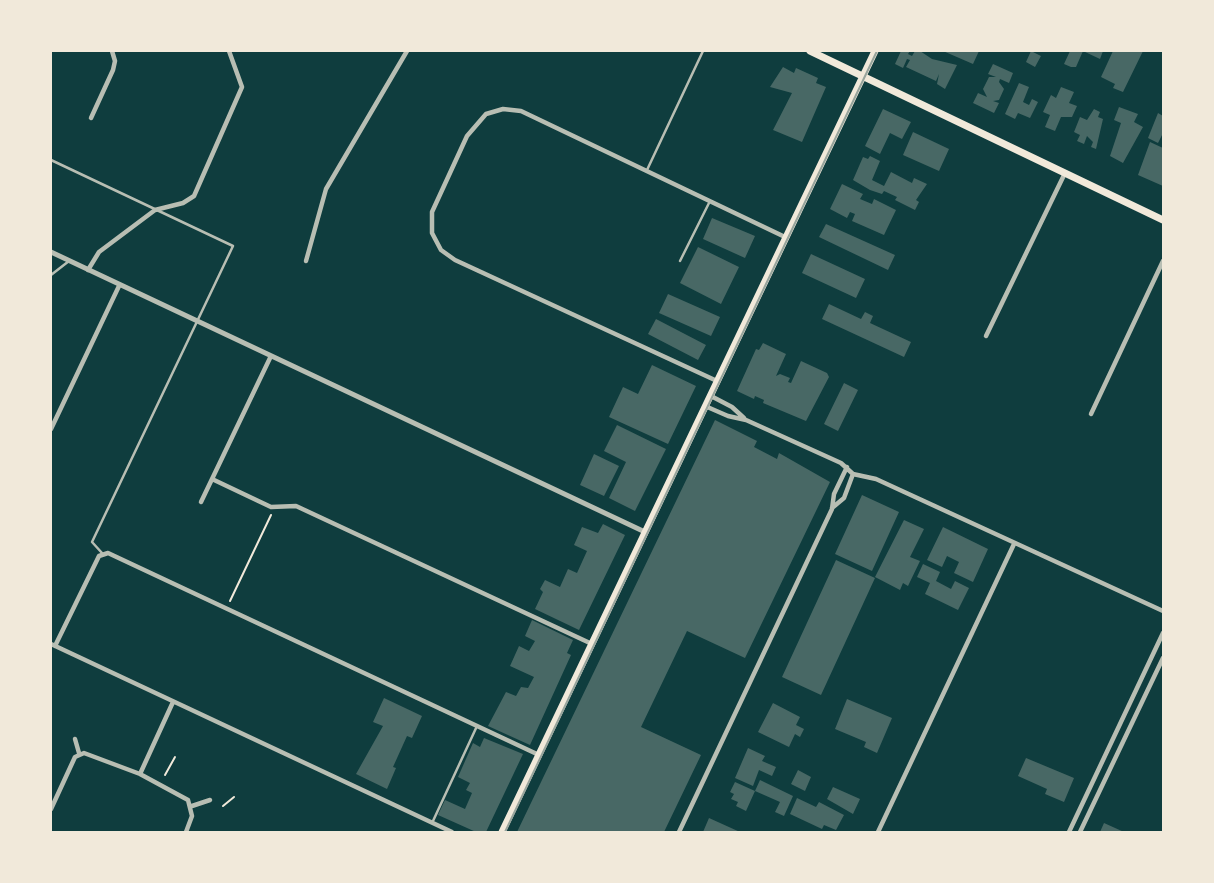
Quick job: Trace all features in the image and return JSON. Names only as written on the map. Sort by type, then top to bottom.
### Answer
[{"type":"main road","points":[[810,51],[1163,220]]},
{"type":"main road","points":[[502,832],[875,51]]},
{"type":"street","points":[[91,118],[113,70],[115,57],[112,51]]},
{"type":"street","points":[[88,270],[99,252],[155,210],[190,200],[203,178],[242,87],[229,51]]},
{"type":"street","points":[[306,261],[326,189],[407,51]]},
{"type":"street","points":[[717,381],[455,260],[440,250],[432,233],[434,206],[467,136],[479,120],[494,111],[521,111],[785,237]]},
{"type":"street","points":[[986,336],[1065,173]]},
{"type":"street","points":[[51,252],[270,358],[645,532]]},
{"type":"street","points":[[1091,414],[1163,261]]},
{"type":"street","points":[[51,429],[119,286]]},
{"type":"street","points":[[201,502],[270,358]]},
{"type":"street","points":[[710,396],[732,407],[746,420]]},
{"type":"street","points":[[705,405],[728,416],[746,420],[847,467],[853,474],[876,479],[1163,611]]},
{"type":"street","points":[[679,832],[832,509],[834,494],[847,467]]},
{"type":"street","points":[[832,509],[844,498],[853,474]]},
{"type":"street","points":[[212,480],[271,507],[296,506],[592,644]]},
{"type":"street","points":[[878,832],[1014,544]]},
{"type":"street","points":[[452,832],[53,645],[102,553],[108,553],[539,755]]},
{"type":"street","points":[[1069,832],[1163,634]]},
{"type":"street","points":[[1080,832],[1163,658]]},
{"type":"street","points":[[141,774],[173,702]]},
{"type":"street","points":[[51,809],[79,753],[75,739]]},
{"type":"street","points":[[79,753],[141,774],[188,800],[192,806],[186,832]]},
{"type":"street","points":[[192,806],[209,800]]},
{"type":"lane","points":[[647,170],[703,51]]},
{"type":"lane","points":[[51,160],[233,246],[92,542],[102,553]]},
{"type":"lane","points":[[680,261],[710,201]]},
{"type":"lane","points":[[51,275],[69,261]]},
{"type":"lane","points":[[432,823],[477,726]]},
{"type":"path","points":[[229,602],[271,521],[271,514]]},
{"type":"path","points":[[238,569],[243,574]]},
{"type":"path","points":[[165,775],[175,757]]},
{"type":"path","points":[[223,806],[234,797]]},
{"type":"building","points":[[901,51],[910,51],[908,54],[912,56],[915,51],[920,51],[932,59],[957,65],[945,89],[937,84],[939,74],[936,81],[906,67],[910,60],[907,59],[903,68],[895,64]]},
{"type":"building","points":[[943,51],[979,51],[973,64]]},
{"type":"building","points":[[1031,51],[1041,56],[1035,67],[1026,62]]},
{"type":"building","points":[[1070,51],[1083,51],[1076,67],[1064,64]]},
{"type":"building","points":[[1083,51],[1103,51],[1100,59]]},
{"type":"building","points":[[1113,51],[1143,51],[1123,92],[1113,88],[1115,84],[1101,77]]},
{"type":"building","points":[[993,64],[1013,73],[1009,83],[1000,79],[1004,89],[999,100],[993,101],[999,103],[994,113],[973,103],[978,93],[987,97],[983,89],[989,77],[996,77],[988,74]]},
{"type":"building","points":[[783,67],[794,73],[796,68],[818,78],[816,83],[826,87],[802,142],[773,130],[792,93],[770,87]]},
{"type":"building","points":[[1019,83],[1029,87],[1023,102],[1029,105],[1032,99],[1038,102],[1030,118],[1018,113],[1015,119],[1005,114]]},
{"type":"building","points":[[1061,87],[1074,92],[1069,103],[1077,106],[1072,117],[1061,117],[1055,131],[1045,127],[1050,115],[1043,112],[1051,95],[1056,98]]},
{"type":"building","points":[[1119,107],[1138,114],[1134,122],[1143,127],[1123,163],[1110,156],[1121,123],[1114,120]]},
{"type":"building","points":[[883,109],[911,122],[902,139],[890,133],[880,154],[865,146]]},
{"type":"building","points":[[1094,109],[1100,112],[1098,117],[1103,119],[1096,149],[1091,147],[1093,142],[1087,136],[1084,144],[1077,141],[1080,135],[1074,132],[1080,117],[1087,120]]},
{"type":"building","points":[[1158,113],[1163,116],[1163,133],[1158,143],[1148,138]]},
{"type":"building","points":[[913,132],[949,149],[939,171],[903,155]]},
{"type":"building","points":[[1150,142],[1163,148],[1163,186],[1138,175]]},
{"type":"building","points":[[870,156],[880,161],[872,180],[884,186],[891,172],[912,183],[914,178],[927,184],[916,200],[919,202],[915,210],[895,200],[897,197],[884,191],[882,194],[870,190],[853,180],[863,157],[868,159]]},
{"type":"building","points":[[842,184],[863,194],[860,199],[872,204],[874,199],[896,210],[884,235],[852,221],[855,214],[850,212],[847,218],[830,209]]},
{"type":"building","points":[[712,218],[755,236],[745,258],[703,239]]},
{"type":"building","points":[[826,224],[895,255],[888,270],[819,237]]},
{"type":"building","points":[[698,247],[739,267],[721,304],[680,283]]},
{"type":"building","points":[[811,254],[865,279],[856,298],[802,273]]},
{"type":"building","points":[[668,294],[720,317],[711,336],[659,313]]},
{"type":"building","points":[[829,304],[861,319],[865,312],[873,316],[870,323],[911,342],[904,357],[822,319]]},
{"type":"building","points":[[656,319],[706,345],[698,360],[648,334]]},
{"type":"building","points":[[763,343],[786,354],[776,376],[780,374],[790,378],[788,382],[791,383],[801,361],[827,373],[829,377],[806,421],[763,403],[764,400],[755,396],[754,399],[737,391],[756,349],[759,350]]},
{"type":"building","points":[[652,365],[696,386],[668,444],[609,417],[623,387],[638,394]]},
{"type":"building","points":[[844,383],[858,390],[838,431],[824,424]]},
{"type":"building","points":[[715,420],[757,441],[754,447],[777,459],[779,453],[830,482],[745,658],[687,631],[641,727],[701,755],[664,832],[517,832]]},
{"type":"building","points":[[617,425],[666,449],[635,511],[609,498],[626,462],[604,451]]},
{"type":"building","points":[[594,454],[619,466],[604,496],[580,485]]},
{"type":"building","points":[[862,495],[899,512],[872,571],[835,554]]},
{"type":"building","points":[[904,520],[924,529],[910,557],[920,561],[908,586],[903,583],[900,590],[875,577]]},
{"type":"building","points":[[603,524],[625,535],[579,630],[535,609],[545,580],[560,587],[568,569],[577,573],[587,551],[574,545],[582,527],[598,533]]},
{"type":"building","points":[[943,527],[988,549],[973,582],[954,573],[959,562],[947,556],[942,567],[927,560]]},
{"type":"building","points":[[836,560],[875,578],[821,695],[782,677]]},
{"type":"building","points":[[923,564],[940,572],[936,581],[951,589],[955,581],[969,588],[958,610],[925,594],[930,583],[917,577]]},
{"type":"building","points":[[532,620],[573,640],[567,653],[571,655],[530,745],[488,726],[506,692],[516,696],[521,687],[528,688],[534,677],[510,666],[519,646],[529,651],[535,641],[525,636]]},
{"type":"building","points":[[384,698],[422,716],[412,738],[407,736],[393,767],[396,768],[387,789],[356,774],[383,726],[373,722]]},
{"type":"building","points":[[847,699],[892,718],[877,753],[864,747],[866,742],[835,729]]},
{"type":"building","points":[[773,703],[800,717],[796,725],[804,729],[800,737],[795,734],[789,747],[758,732]]},
{"type":"building","points":[[484,738],[523,754],[486,832],[476,832],[438,815],[445,800],[465,809],[472,793],[466,790],[470,783],[458,777],[473,743],[480,747]]},
{"type":"building","points":[[748,748],[765,756],[762,761],[776,767],[772,776],[759,770],[753,786],[735,778]]},
{"type":"building","points":[[1026,758],[1074,778],[1064,802],[1045,794],[1047,789],[1018,776]]},
{"type":"building","points":[[798,770],[811,777],[805,791],[791,784]]},
{"type":"building","points":[[760,780],[793,796],[784,816],[775,812],[780,802],[755,791]]},
{"type":"building","points":[[735,782],[755,791],[746,811],[736,806],[738,802],[731,799],[734,794],[730,792]]},
{"type":"building","points":[[833,787],[860,799],[853,814],[827,799]]},
{"type":"building","points":[[797,798],[816,807],[819,802],[844,815],[836,830],[824,825],[822,829],[790,814]]},
{"type":"building","points":[[709,818],[740,832],[703,832]]},
{"type":"building","points":[[1104,823],[1124,832],[1100,832]]},
{"type":"tram line","points":[[505,832],[877,51]]}]
